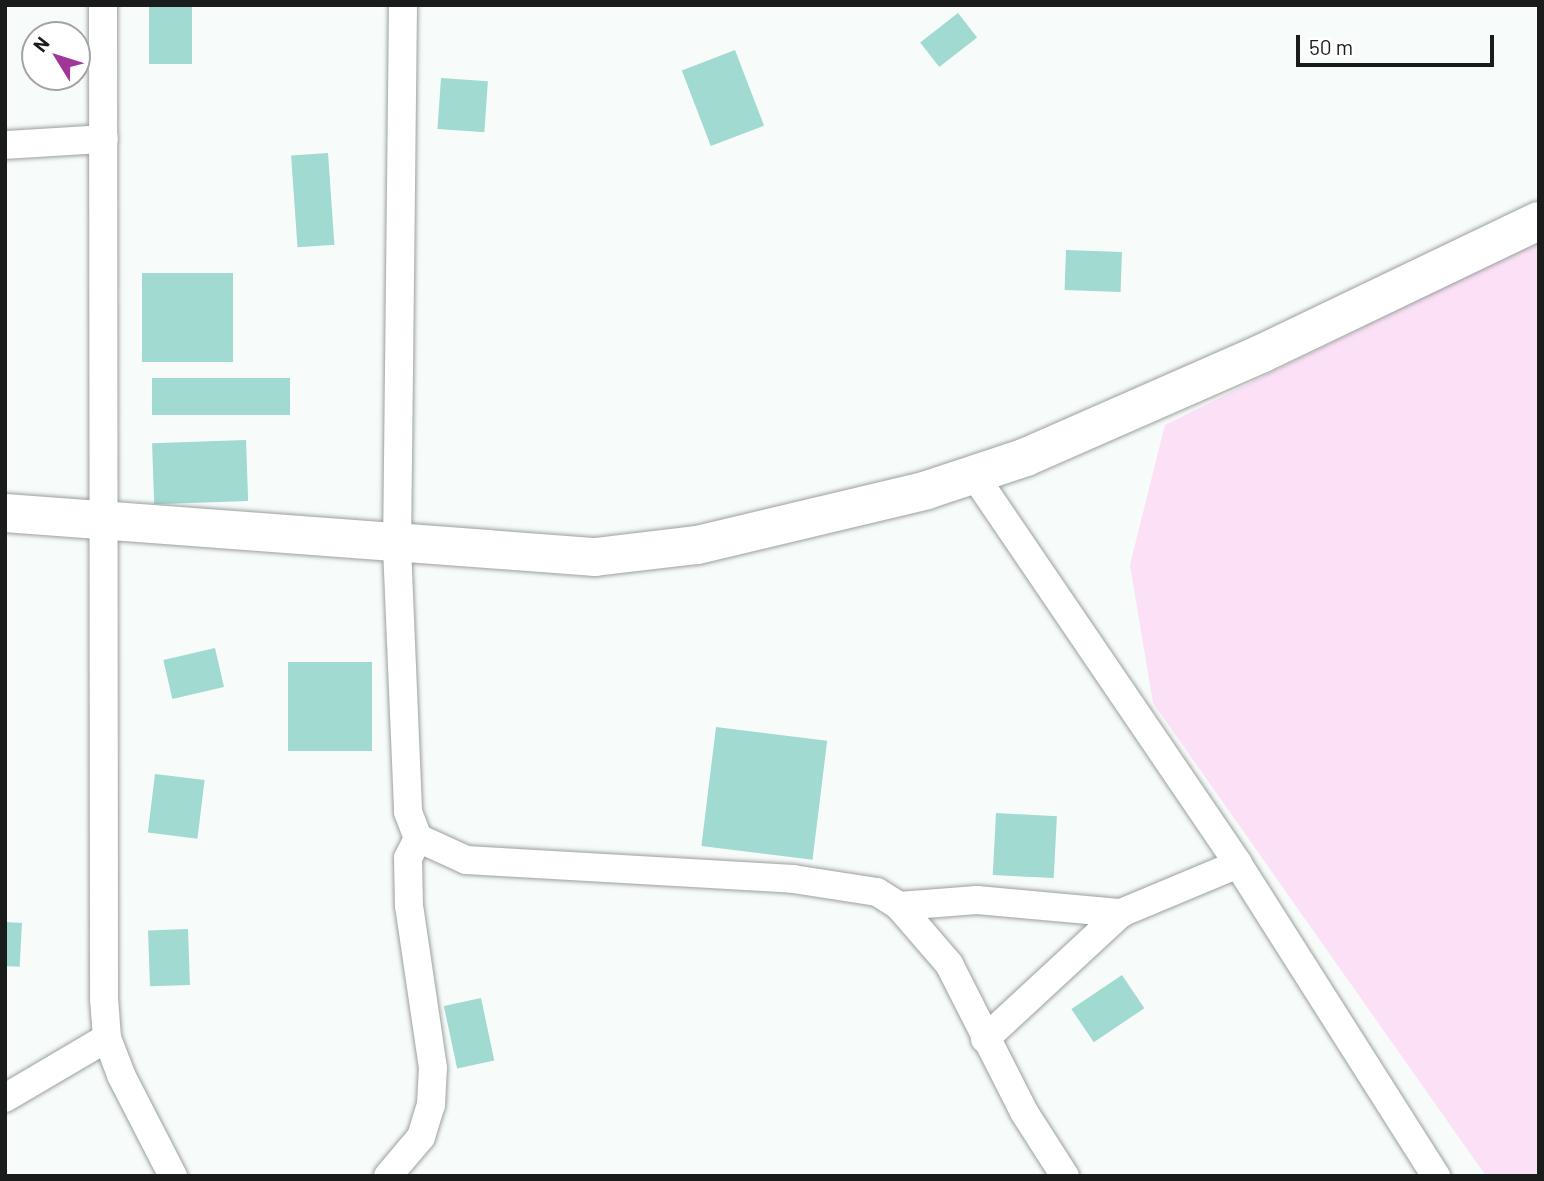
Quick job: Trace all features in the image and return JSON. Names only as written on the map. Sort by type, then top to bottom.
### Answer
[{"type":"street","points":[[103,5],[108,521],[107,1038],[151,1141],[173,1176]]},
{"type":"street","points":[[388,1176],[421,1137],[431,1105],[433,1068],[409,906],[408,858],[418,838],[406,786],[397,547],[403,5]]},
{"type":"street","points":[[5,145],[104,139]]},
{"type":"street","points":[[5,513],[397,547],[596,557],[697,545],[974,475],[1261,354],[1539,221]]},
{"type":"street","points":[[974,475],[1238,864],[1436,1176]]},
{"type":"street","points":[[418,838],[451,858],[793,879],[877,892],[899,906],[949,964],[985,1040],[1065,1176]]},
{"type":"street","points":[[985,1040],[1121,913],[1238,864]]},
{"type":"street","points":[[899,906],[976,900],[1121,913]]},
{"type":"street","points":[[5,1098],[107,1038]]},
{"type":"shaded area","points":[[1539,240],[1539,1176],[1486,1176],[1153,703],[1130,565],[1165,425]]},
{"type":"building","points":[[149,5],[192,5],[192,64],[149,64]]},
{"type":"building","points":[[958,13],[977,37],[939,67],[920,43]]},
{"type":"building","points":[[735,50],[764,126],[711,146],[682,70]]},
{"type":"building","points":[[441,78],[488,81],[484,132],[437,129]]},
{"type":"building","points":[[328,153],[334,245],[298,247],[291,156]]},
{"type":"building","points":[[1066,250],[1122,252],[1121,292],[1065,290]]},
{"type":"building","points":[[142,273],[233,273],[233,362],[142,362]]},
{"type":"building","points":[[152,378],[290,378],[290,415],[152,415]]},
{"type":"building","points":[[246,440],[248,501],[154,504],[152,443]]},
{"type":"building","points":[[215,648],[224,687],[172,699],[163,660]]},
{"type":"building","points":[[288,662],[372,662],[372,751],[288,751]]},
{"type":"building","points":[[716,727],[827,741],[813,860],[701,846]]},
{"type":"building","points":[[155,774],[205,780],[197,839],[148,833]]},
{"type":"building","points":[[996,813],[1057,816],[1054,878],[993,875]]},
{"type":"building","points":[[5,922],[22,923],[20,967],[5,966]]},
{"type":"building","points":[[188,929],[190,985],[150,986],[148,930]]},
{"type":"building","points":[[1122,975],[1144,1008],[1094,1042],[1071,1009]]},
{"type":"building","points":[[481,998],[494,1061],[457,1069],[444,1006]]}]
